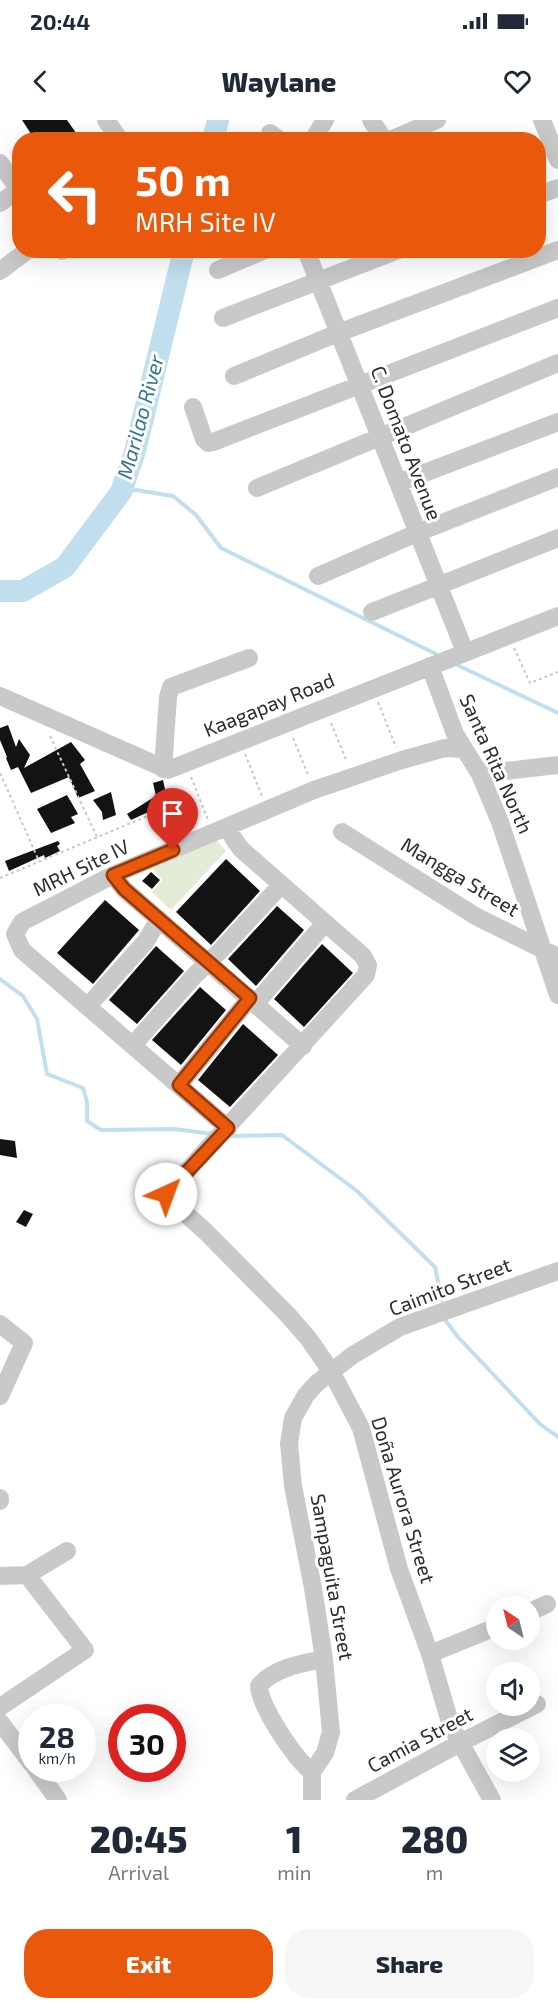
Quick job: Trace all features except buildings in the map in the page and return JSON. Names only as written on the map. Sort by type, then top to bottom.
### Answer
[{"type":"street","points":[[409,132],[437,120]]},
{"type":"street","points":[[546,144],[558,160]]},
{"type":"street","points":[[0,163],[12,181]]},
{"type":"street","points":[[0,271],[17,258]]},
{"type":"street","points":[[218,270],[246,258]]},
{"type":"street","name":"C. Domato Avenue","points":[[309,258],[465,652]]},
{"type":"street","points":[[223,318],[378,258]]},
{"type":"street","points":[[234,376],[338,333],[537,258]]},
{"type":"street","points":[[193,407],[204,439],[208,443],[558,308]]},
{"type":"street","points":[[257,488],[558,363]]},
{"type":"street","points":[[398,483],[558,422]]},
{"type":"street","points":[[318,576],[417,533],[558,477]]},
{"type":"street","points":[[372,612],[558,538]]},
{"type":"street","name":"Kaagapay Road","points":[[163,769],[172,769],[558,616]]},
{"type":"street","points":[[0,696],[163,769],[168,697],[171,687],[249,658]]},
{"type":"street","name":"Santa Rita North","points":[[430,666],[455,734],[480,774],[500,822],[550,953],[558,994]]},
{"type":"street","name":"MRH Site IV","points":[[228,1128],[22,950],[15,934],[22,922],[113,875],[314,790],[445,748],[463,749]]},
{"type":"street","points":[[480,774],[558,765]]},
{"type":"street","points":[[221,830],[233,838],[241,849],[363,956],[368,965],[366,975],[228,1128]]},
{"type":"street","name":"Mangga Street","points":[[342,832],[477,916],[550,953]]},
{"type":"street","points":[[113,875],[124,889],[303,1046]]},
{"type":"street","points":[[133,1045],[207,962],[281,885]]},
{"type":"street","points":[[88,1006],[146,941],[159,919]]},
{"type":"street","points":[[179,1085],[325,923]]},
{"type":"street","name":"Doña Aurora Street","points":[[228,1128],[166,1195],[288,1314],[331,1371],[361,1428],[399,1569],[430,1654],[451,1726],[492,1800]]},
{"type":"street","name":"Caimito Street","points":[[331,1371],[400,1327],[558,1271]]},
{"type":"street","points":[[0,1324],[24,1343],[0,1396]]},
{"type":"street","name":"Sampaguita Street","points":[[312,1772],[325,1753],[331,1732],[324,1659],[293,1486],[289,1444],[290,1430],[299,1406],[317,1383],[331,1371]]},
{"type":"street","points":[[0,1576],[27,1575],[67,1551]]},
{"type":"street","points":[[0,1707],[85,1650],[27,1575]]},
{"type":"street","points":[[540,1607],[547,1604]]},
{"type":"street","points":[[430,1654],[486,1631]]},
{"type":"street","points":[[312,1800],[312,1772],[296,1757],[262,1700],[260,1686],[268,1677],[288,1668],[324,1659]]},
{"type":"street","name":"Camia Street","points":[[355,1800],[513,1716]]},
{"type":"street","points":[[0,1722],[18,1746]]},
{"type":"street","points":[[45,1782],[58,1800]]},
{"type":"path","points":[[508,635],[530,683],[558,672]]},
{"type":"path","points":[[373,689],[402,760]]},
{"type":"path","points":[[325,708],[353,776]]},
{"type":"path","points":[[40,714],[97,837]]},
{"type":"path","points":[[287,724],[314,790]]},
{"type":"path","points":[[240,741],[268,810]]},
{"type":"path","points":[[185,763],[221,830]]},
{"type":"path","points":[[0,773],[39,861]]},
{"type":"path","points":[[0,878],[156,812]]},
{"type":"green space","points":[[214,837],[226,851],[171,910],[152,892],[162,880],[150,865]]},
{"type":"waterway","name":"Marilao River","points":[[215,132],[218,120]]},
{"type":"waterway","name":"Marilao River","points":[[0,591],[23,591],[65,567],[121,492],[135,451],[182,258]]},
{"type":"waterway","points":[[121,492],[136,490],[173,496],[196,515],[221,548],[436,654]]},
{"type":"waterway","points":[[453,663],[558,713]]},
{"type":"waterway","points":[[0,979],[23,996],[37,1019],[47,1074],[83,1088],[87,1102],[87,1121],[101,1130],[174,1129],[213,1134]]},
{"type":"waterway","points":[[229,1136],[282,1135],[357,1191],[435,1267],[442,1300]]},
{"type":"waterway","points":[[446,1321],[458,1337],[540,1424],[558,1437]]},
{"type":"route","points":[[166,1194],[228,1128],[179,1085],[250,998],[124,889],[113,875],[173,850]]}]
